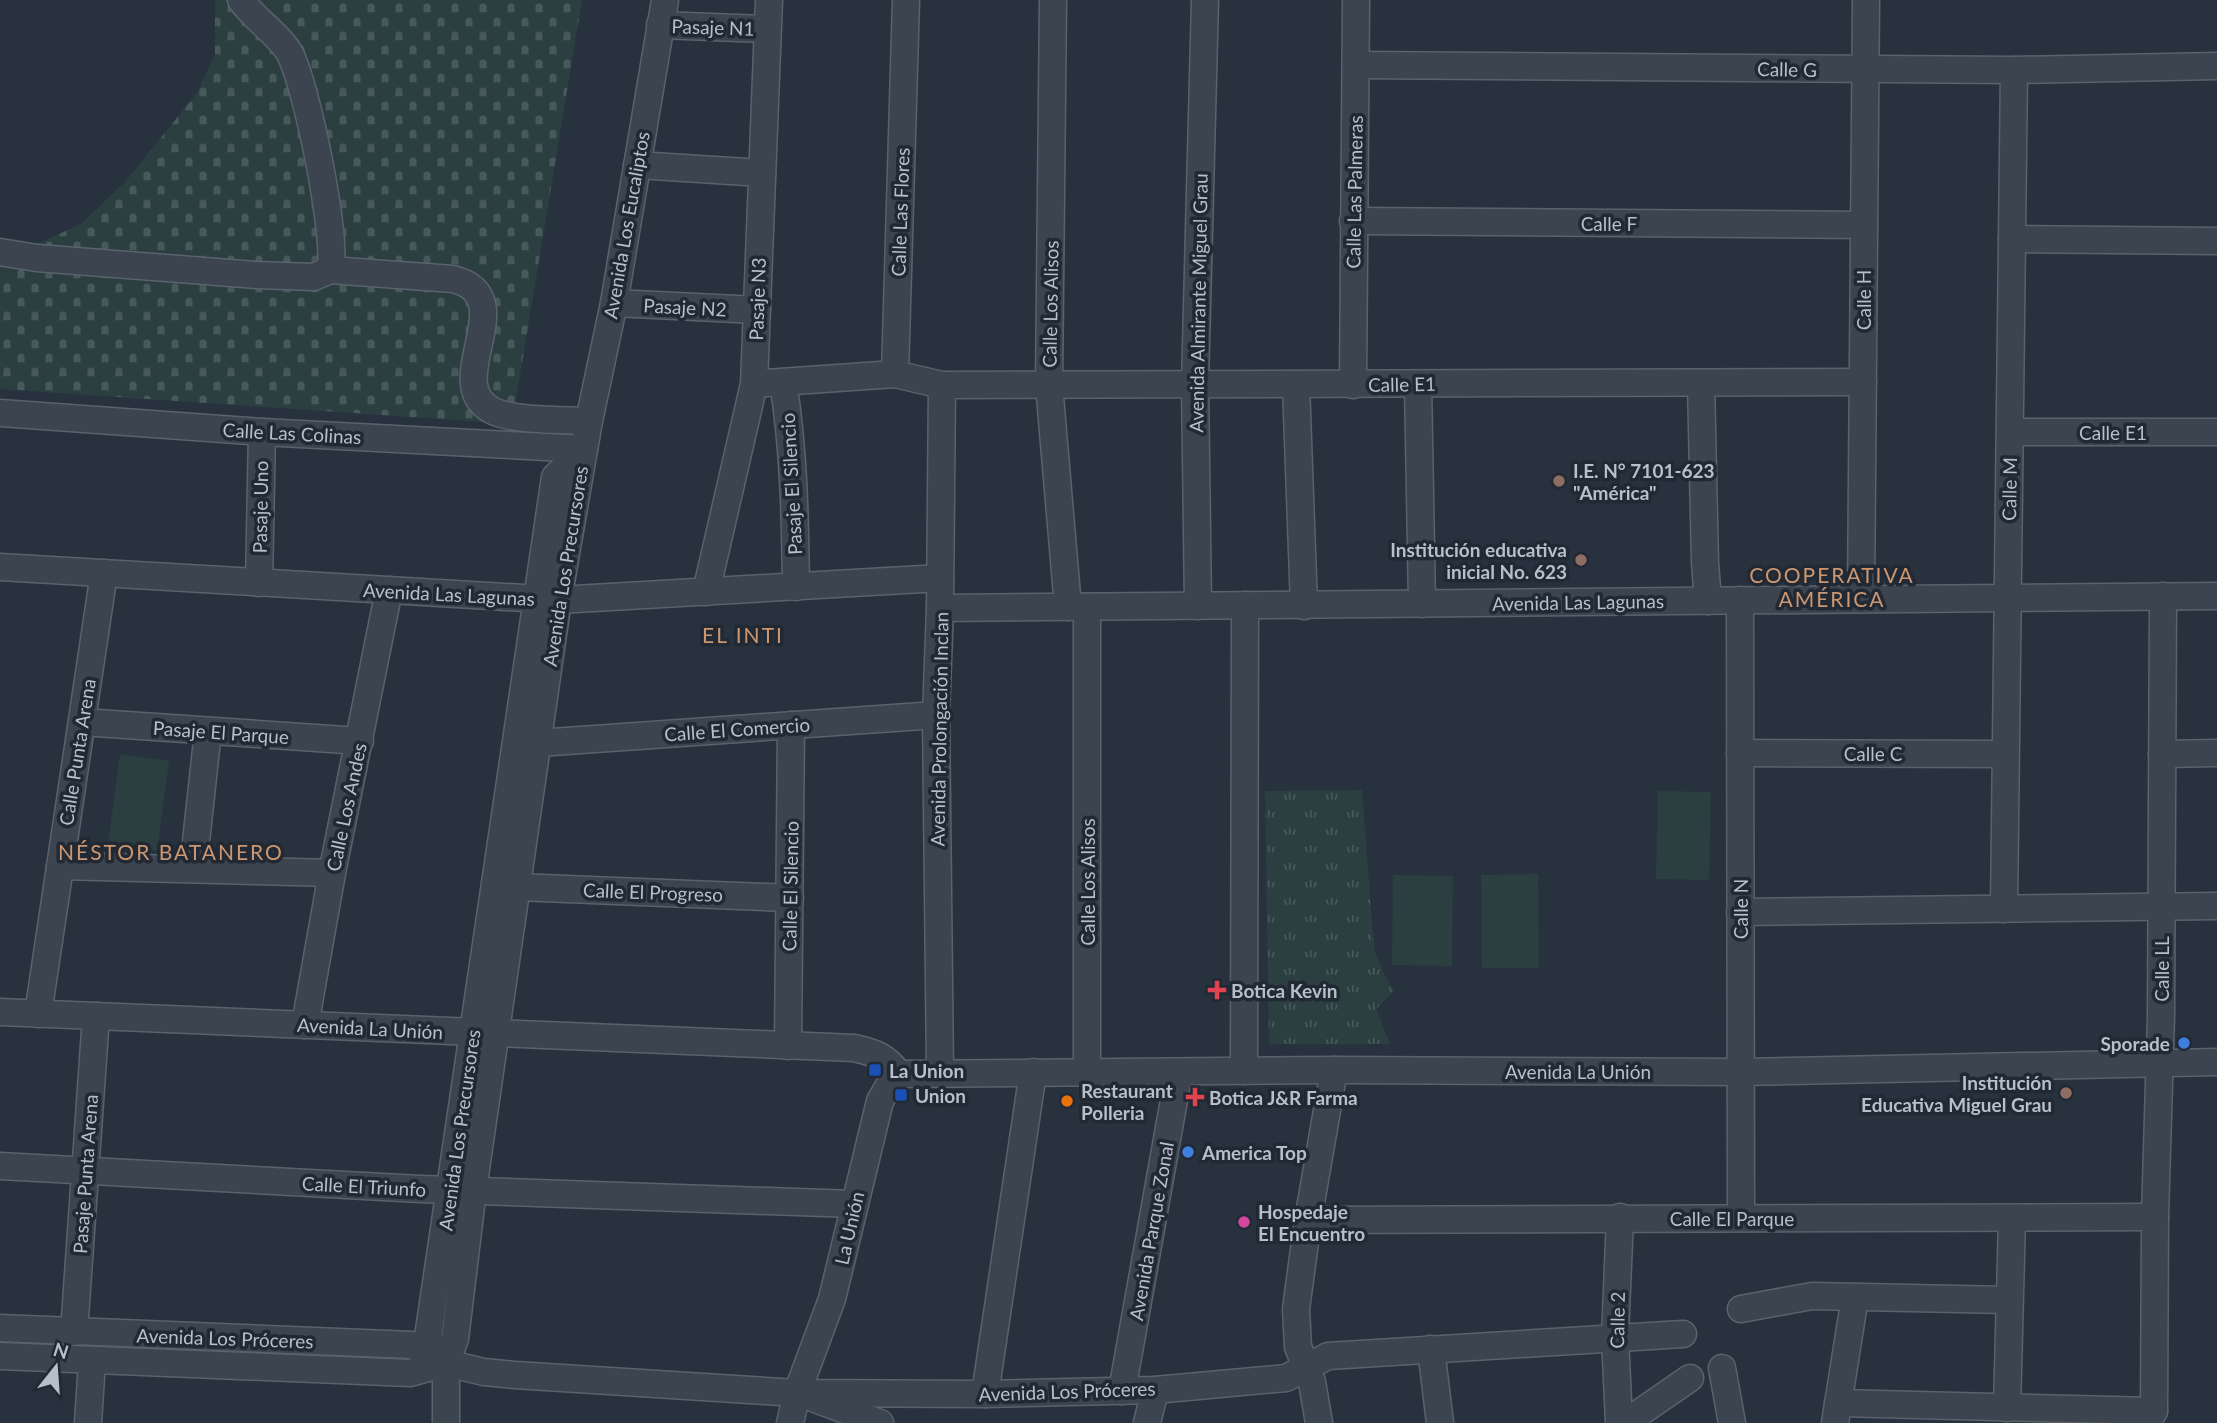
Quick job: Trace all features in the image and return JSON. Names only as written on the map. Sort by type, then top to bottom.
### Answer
[{"type":"street","points":[[241,0],[288,51],[304,92],[322,185],[331,252],[330,270]]},
{"type":"street","name":"Pasaje N3","points":[[706,592],[754,384],[769,0]]},
{"type":"street","name":"Calle Las Flores","points":[[895,374],[906,0]]},
{"type":"street","name":"Calle Los Alisos","points":[[1053,0],[1049,385],[1077,607],[1087,1073]]},
{"type":"street","name":"Avenida Almirante Miguel Grau","points":[[1198,606],[1195,384],[1205,0]]},
{"type":"street","name":"Calle Las Palmeras","points":[[1353,385],[1356,0]]},
{"type":"street","name":"Calle H","points":[[1861,599],[1866,0]]},
{"type":"street","name":"Pasaje N1","points":[[662,13],[766,29]]},
{"type":"street","name":"Avenida Los Eucaliptos","points":[[584,449],[614,303],[662,13]]},
{"type":"street","name":"Calle G","points":[[1357,65],[2014,70],[2217,66]]},
{"type":"street","name":"Calle M","points":[[2004,909],[2014,70]]},
{"type":"street","points":[[637,165],[762,173]]},
{"type":"street","name":"Calle F","points":[[1353,221],[1864,225]]},
{"type":"street","points":[[2012,239],[2217,241]]},
{"type":"street","points":[[0,253],[257,275],[314,277],[330,270],[466,282],[477,291],[484,314],[474,376],[474,390],[480,402],[506,416],[589,421]]},
{"type":"street","name":"Pasaje N2","points":[[614,303],[757,310]]},
{"type":"street","points":[[754,384],[895,374],[942,385]]},
{"type":"street","name":"Pasaje El Silencio","points":[[783,382],[791,430],[795,484],[796,587]]},
{"type":"street","name":"Calle E1","points":[[942,385],[1863,382]]},
{"type":"street","points":[[1701,383],[1708,601]]},
{"type":"street","points":[[1418,384],[1422,604]]},
{"type":"street","name":"Avenida Prolongación Inclan","points":[[940,1073],[936,715],[942,385]]},
{"type":"street","points":[[1296,385],[1304,606]]},
{"type":"street","name":"Calle Las Colinas","points":[[0,413],[262,432],[584,449]]},
{"type":"street","name":"Pasaje Uno","points":[[259,583],[262,432]]},
{"type":"street","name":"Calle E1","points":[[2010,432],[2217,432]]},
{"type":"street","name":"Avenida Los Precursores","points":[[484,1033],[517,887],[538,743],[555,477],[584,449]]},
{"type":"street","name":"Avenida Las Lagunas","points":[[0,566],[548,599],[940,578]]},
{"type":"street","name":"Calle Punta Arena","points":[[38,1014],[104,573]]},
{"type":"street","name":"Calle Los Andes","points":[[305,1025],[332,873],[389,590]]},
{"type":"street","name":"Calle LL","points":[[2150,1417],[2162,907],[2163,596]]},
{"type":"street","name":"Avenida Las Lagunas","points":[[940,608],[2217,596]]},
{"type":"street","name":"Avenida Los Precursores","points":[[446,1363],[428,1337],[462,1190],[548,599]]},
{"type":"street","name":"Calle N","points":[[1740,600],[1741,1218]]},
{"type":"street","points":[[1244,1072],[1245,605]]},
{"type":"street","name":"Calle El Comercio","points":[[538,743],[936,715]]},
{"type":"street","name":"Pasaje El Parque","points":[[82,722],[360,741]]},
{"type":"street","name":"Calle El Silencio","points":[[788,1046],[791,725]]},
{"type":"street","points":[[193,869],[208,731]]},
{"type":"street","name":"Calle C","points":[[1740,753],[2005,754]]},
{"type":"street","points":[[2162,754],[2217,753]]},
{"type":"street","points":[[60,866],[332,873]]},
{"type":"street","name":"Calle El Progreso","points":[[517,887],[790,898]]},
{"type":"street","points":[[1740,912],[2217,906]]},
{"type":"street","name":"Avenida La Unión","points":[[0,1012],[854,1048],[888,1060],[899,1074]]},
{"type":"street","name":"Pasaje Punta Arena","points":[[74,1332],[96,1016]]},
{"type":"street","name":"Avenida La Unión","points":[[940,1073],[1334,1070],[1741,1072],[2217,1062]]},
{"type":"street","points":[[1319,1423],[1312,1382],[1298,1347],[1296,1309],[1308,1220],[1334,1070]]},
{"type":"street","points":[[985,1394],[1034,1072]]},
{"type":"street","name":"Avenida Parque Zonal","points":[[1122,1391],[1179,1072]]},
{"type":"street","points":[[899,1074],[940,1073]]},
{"type":"street","name":"La Unión","points":[[790,1423],[797,1392],[832,1299],[880,1101],[899,1074]]},
{"type":"street","name":"Calle El Triunfo","points":[[0,1166],[462,1190],[854,1204]]},
{"type":"street","name":"Calle 2","points":[[1619,1423],[1615,1337],[1620,1217]]},
{"type":"street","name":"Calle El Parque","points":[[1308,1220],[2155,1217]]},
{"type":"street","points":[[2007,1408],[2012,1218]]},
{"type":"street","points":[[1741,1309],[1812,1296],[2008,1300]]},
{"type":"street","points":[[1855,1297],[1837,1413],[1943,1415],[2007,1408],[2150,1417]]},
{"type":"street","name":"Avenida Los Próceres","points":[[0,1328],[412,1345],[446,1363],[515,1376],[797,1392],[985,1394],[1155,1390],[1286,1378],[1328,1356],[1683,1334]]},
{"type":"street","points":[[1431,1349],[1440,1423]]},
{"type":"street","name":"Avenida Los Próceres","points":[[0,1356],[410,1373],[446,1363]]},
{"type":"street","points":[[88,1423],[92,1361]]},
{"type":"street","points":[[446,1363],[446,1423]]},
{"type":"street","points":[[1722,1368],[1732,1423]]},
{"type":"street","points":[[1625,1423],[1690,1378]]},
{"type":"street","points":[[1147,1423],[1155,1390]]},
{"type":"street","points":[[797,1392],[880,1423]]},
{"type":"green space","points":[[215,0],[582,0],[512,424],[0,389],[0,253],[28,248],[81,224],[127,180],[197,93],[215,54]]},
{"type":"green space","points":[[120,754],[169,761],[157,851],[108,844]]},
{"type":"green space","points":[[1362,790],[1374,949],[1394,991],[1376,1009],[1390,1044],[1269,1044],[1265,791]]},
{"type":"green space","points":[[1658,791],[1711,792],[1709,880],[1656,879]]},
{"type":"green space","points":[[1538,874],[1539,968],[1482,968],[1481,875]]},
{"type":"green space","points":[[1393,875],[1453,876],[1452,966],[1392,965]]},
{"type":"place","name":"I.E. N° 7101-623 \"América\"","points":[[1559,481]]},
{"type":"place","name":"Institución educativa inicial No. 623","points":[[1581,560]]},
{"type":"place","name":"Botica Kevin","points":[[1217,990]]},
{"type":"place","name":"Sporade","points":[[2184,1043]]},
{"type":"place","name":"La Union","points":[[875,1070]]},
{"type":"place","name":"Institución Educativa Miguel Grau","points":[[2066,1093]]},
{"type":"place","name":"Union","points":[[901,1095]]},
{"type":"place","name":"Botica J&R Farma","points":[[1195,1097]]},
{"type":"place","name":"Restaurant Polleria","points":[[1067,1101]]},
{"type":"place","name":"America Top","points":[[1188,1152]]},
{"type":"place","name":"Hospedaje El Encuentro","points":[[1244,1222]]},
{"type":"district","name":"COOPERATIVA AMÉRICA","points":[[1832,586]]},
{"type":"district","name":"EL INTI","points":[[743,634]]},
{"type":"district","name":"NÉSTOR BATANERO","points":[[171,851]]}]
